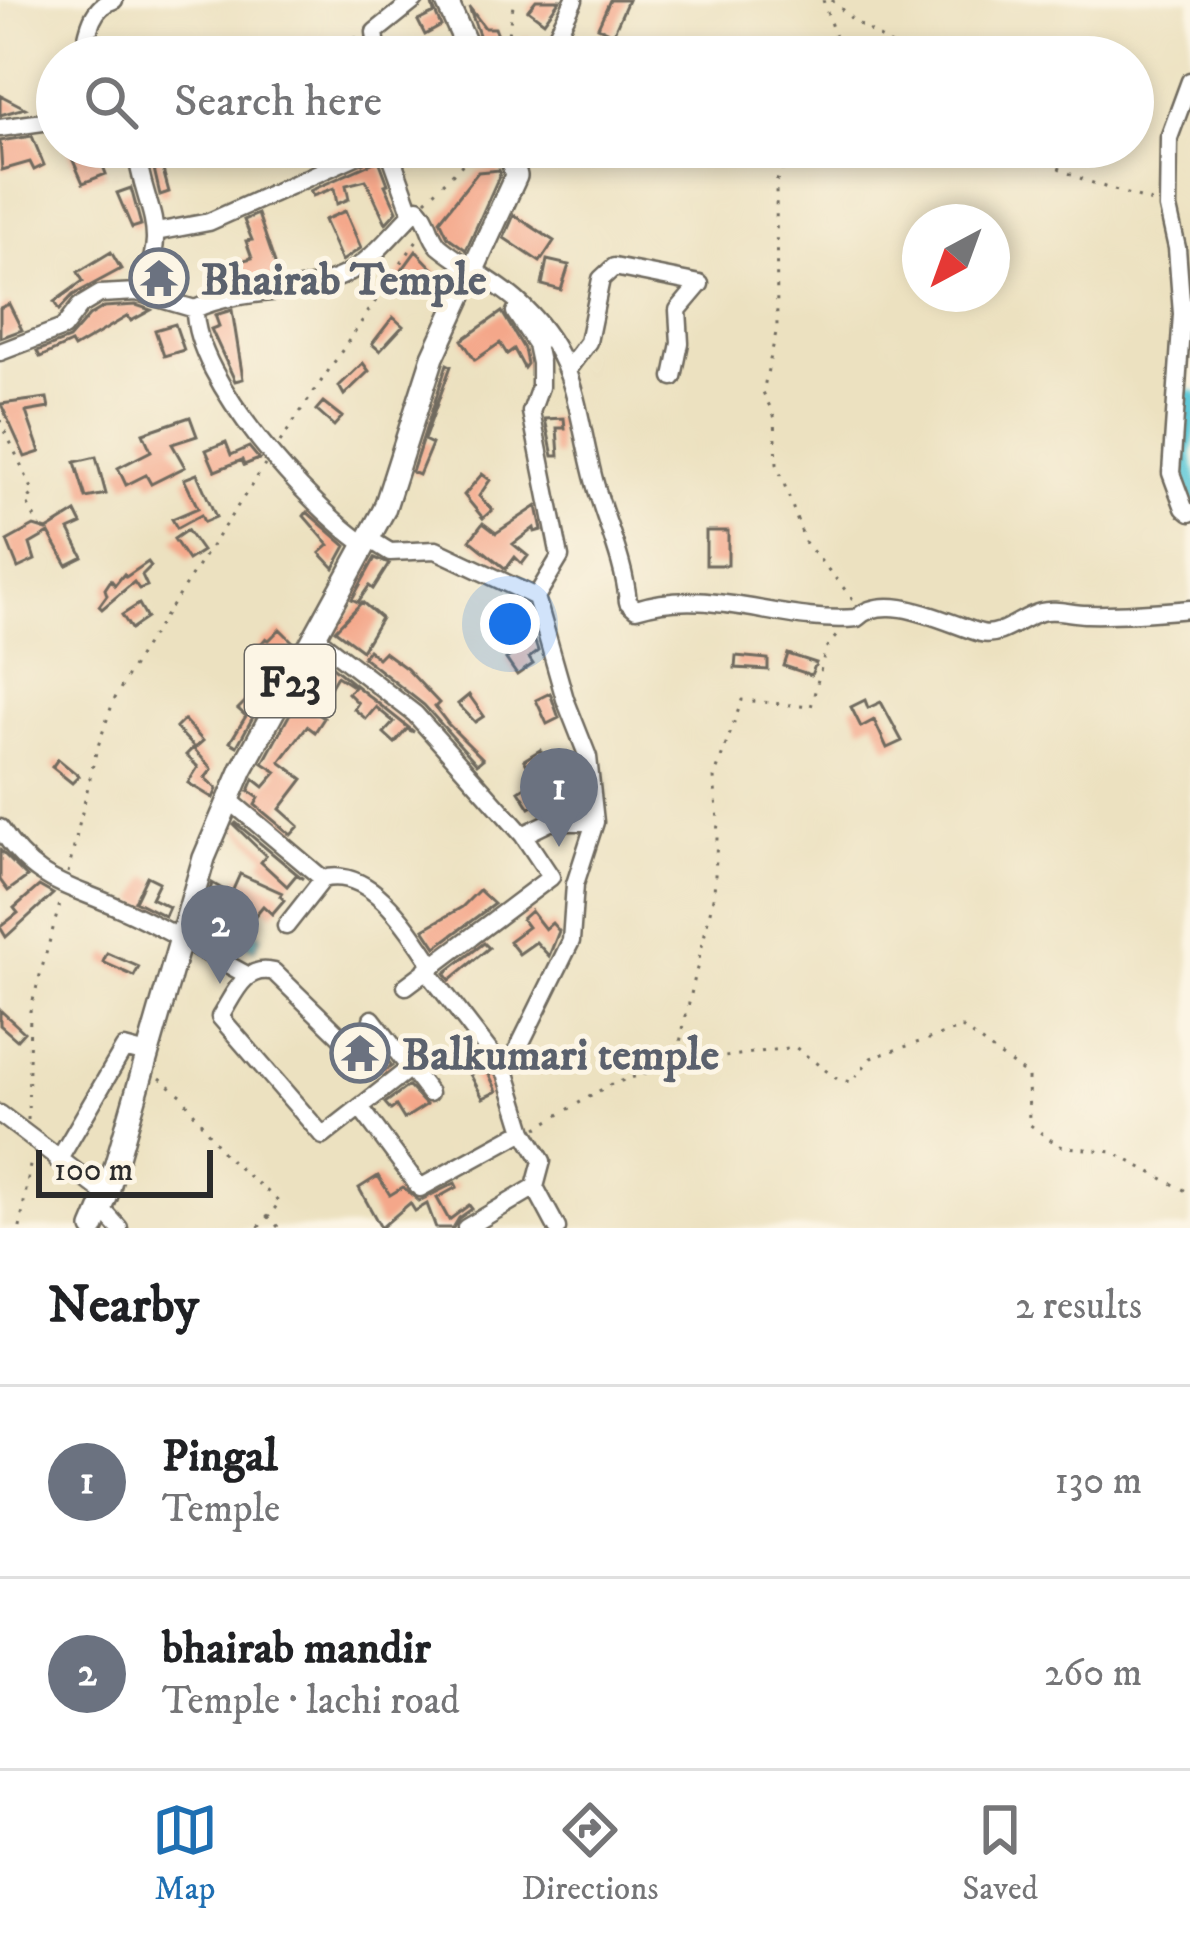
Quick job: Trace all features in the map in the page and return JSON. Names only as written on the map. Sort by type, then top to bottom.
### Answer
[{"type":"main road","points":[[446,0],[462,36]]},
{"type":"main road","name":"F23","points":[[101,1211],[204,858],[228,800],[383,510],[433,356],[516,176],[514,168]]},
{"type":"street","points":[[89,36],[102,4],[114,0]]},
{"type":"street","points":[[375,36],[416,0]]},
{"type":"street","points":[[556,36],[574,0]]},
{"type":"street","points":[[1190,81],[1169,138],[1168,208],[1178,248],[1182,314],[1172,473],[1190,513]]},
{"type":"street","points":[[0,128],[36,120]]},
{"type":"street","points":[[137,292],[150,277],[156,232],[141,168]]},
{"type":"street","points":[[156,232],[209,221],[329,168]]},
{"type":"street","points":[[398,168],[432,238],[530,314],[567,370],[577,391],[593,476],[626,572],[628,602],[636,609],[683,599],[728,602],[808,620],[886,608],[929,613],[996,634],[1046,610],[1085,614],[1190,609]]},
{"type":"street","points":[[0,352],[63,328],[80,306],[100,294],[137,292],[195,309],[247,293],[339,278],[420,214]]},
{"type":"street","points":[[567,370],[588,342],[601,280],[614,267],[700,284],[678,310],[680,344],[673,377]]},
{"type":"street","points":[[498,287],[536,344],[540,364],[540,386],[531,412],[560,556],[536,597],[565,699],[588,758],[595,822],[575,884],[571,941],[506,1073]]},
{"type":"street","points":[[195,309],[197,336],[228,392],[272,455],[339,528],[390,552],[436,550],[536,597]]},
{"type":"street","points":[[314,636],[415,714],[524,835],[550,879],[406,986]]},
{"type":"street","points":[[228,800],[323,879]]},
{"type":"street","points":[[524,835],[550,822],[595,822]]},
{"type":"street","points":[[0,828],[32,869],[64,889],[120,908],[251,972],[274,972],[342,1038]]},
{"type":"street","points":[[286,926],[323,879],[340,877],[381,897],[506,1073],[524,1129],[542,1161],[535,1186],[466,1228]]},
{"type":"street","points":[[251,972],[220,1017],[323,1136],[410,1068]]},
{"type":"street","points":[[372,1019],[429,1093]]},
{"type":"street","points":[[58,1161],[124,1048],[146,1060]]},
{"type":"street","points":[[360,1107],[420,1188],[524,1129]]},
{"type":"street","points":[[0,1114],[58,1161],[119,1228]]},
{"type":"street","points":[[535,1186],[557,1228]]},
{"type":"path","points":[[508,36],[514,0]]},
{"type":"path","points":[[823,0],[835,36]]},
{"type":"path","points":[[832,0],[878,36]]},
{"type":"path","points":[[362,36],[375,32]]},
{"type":"path","points":[[20,1228],[31,1140],[26,1048],[30,1011],[113,702],[272,455],[384,294],[420,214],[462,168]]},
{"type":"path","points":[[675,1064],[714,894],[718,820],[714,778],[730,728],[742,700],[811,707],[826,648],[860,615],[805,542],[778,464],[776,418],[763,392],[777,328],[776,182],[784,168]]},
{"type":"path","points":[[1058,168],[1168,208]]},
{"type":"path","points":[[0,420],[34,493],[26,501],[40,528]]},
{"type":"path","points":[[524,1129],[540,1128],[609,1084],[675,1064],[795,1047],[837,1079],[851,1082],[871,1058],[962,1028],[1028,1076],[1029,1124],[1059,1146],[1112,1152],[1190,1193]]},
{"type":"path","points":[[146,1060],[176,1088],[225,1156],[280,1202],[258,1228]]},
{"type":"path","points":[[268,1216],[279,1228]]},
{"type":"water","points":[[202,893],[261,936],[254,949],[241,942],[228,962],[189,940]]},
{"type":"building","points":[[536,0],[560,0],[544,22],[528,10]]},
{"type":"building","points":[[610,0],[628,0],[613,34],[598,27]]},
{"type":"building","points":[[432,5],[441,26],[425,35],[418,21],[434,13]]},
{"type":"building","points":[[469,7],[498,36],[479,36]]},
{"type":"building","points":[[0,95],[25,108],[0,115]]},
{"type":"building","points":[[32,136],[38,168],[34,170],[30,162],[2,170],[0,141]]},
{"type":"building","points":[[76,168],[104,168],[106,174],[83,183]]},
{"type":"building","points":[[154,168],[162,168],[169,192],[160,195]]},
{"type":"building","points":[[361,168],[382,168],[397,211],[386,223],[366,180],[346,185],[349,199],[337,204],[334,188],[313,196],[310,191]]},
{"type":"building","points":[[499,170],[466,250],[448,237],[440,220],[478,172]]},
{"type":"building","points":[[131,188],[141,225],[132,228],[117,193]]},
{"type":"building","points":[[345,211],[361,248],[342,261],[324,220]]},
{"type":"building","points":[[258,214],[280,278],[245,282],[240,261],[252,258],[246,241],[252,240],[244,220]]},
{"type":"building","points":[[514,215],[554,241],[540,262],[504,238]]},
{"type":"building","points":[[416,251],[442,278],[436,284],[414,274],[407,284],[397,277]]},
{"type":"building","points":[[111,252],[121,269],[73,295],[59,310],[54,302],[83,281],[78,272]]},
{"type":"building","points":[[547,260],[569,265],[561,290],[542,285]]},
{"type":"building","points":[[9,304],[22,330],[0,338],[0,308]]},
{"type":"building","points":[[136,305],[151,310],[131,321],[128,316],[74,348],[71,343],[40,357],[37,351],[69,339],[104,307]]},
{"type":"building","points":[[232,310],[243,379],[235,381],[211,329],[219,326],[215,315]]},
{"type":"building","points":[[502,312],[524,349],[524,368],[514,349],[507,354],[500,343],[475,360],[462,340]]},
{"type":"building","points":[[393,317],[403,326],[380,351],[372,344]]},
{"type":"building","points":[[175,324],[184,350],[164,356],[155,330]]},
{"type":"building","points":[[363,363],[369,371],[344,395],[339,386]]},
{"type":"building","points":[[447,364],[451,366],[424,440],[432,444],[419,475],[412,472]]},
{"type":"building","points":[[47,398],[49,408],[26,412],[40,452],[25,457],[1,404]]},
{"type":"building","points":[[323,402],[342,417],[334,426],[316,410]]},
{"type":"building","points":[[190,417],[197,436],[172,444],[185,467],[151,484],[146,475],[126,485],[118,468],[151,451],[143,433]]},
{"type":"building","points":[[564,418],[565,428],[557,428],[559,456],[553,456],[545,419]]},
{"type":"building","points":[[226,442],[231,455],[249,447],[259,459],[215,471],[206,450]]},
{"type":"building","points":[[96,457],[106,494],[86,498],[75,462]]},
{"type":"building","points":[[197,474],[216,517],[204,522],[201,515],[177,528],[172,519],[198,508],[184,479]]},
{"type":"building","points":[[482,474],[490,480],[479,496],[492,510],[483,518],[464,495]]},
{"type":"building","points":[[537,506],[542,530],[535,532],[534,528],[513,544],[528,556],[522,564],[515,557],[506,569],[470,540],[483,523],[496,533]]},
{"type":"building","points":[[76,512],[82,524],[69,530],[83,557],[67,565],[49,533],[30,544],[35,560],[18,568],[7,541],[34,526],[47,530]]},
{"type":"building","points":[[307,512],[346,546],[334,568],[320,553],[329,545],[304,516]]},
{"type":"building","points":[[187,530],[202,551],[188,560],[174,539]]},
{"type":"building","points":[[706,531],[728,531],[728,565],[706,565]]},
{"type":"building","points":[[375,558],[389,564],[358,602],[352,599]]},
{"type":"building","points":[[148,562],[151,566],[142,575],[147,586],[139,589],[134,582],[102,609],[99,606],[111,580],[115,585],[124,574]]},
{"type":"building","points":[[362,602],[381,618],[362,650],[335,630]]},
{"type":"building","points":[[139,604],[147,618],[131,629],[122,615]]},
{"type":"building","points":[[528,621],[538,651],[529,658],[533,664],[517,675],[506,659],[520,649],[510,635]]},
{"type":"building","points":[[280,629],[294,643],[279,670],[275,668],[269,676],[249,658]]},
{"type":"building","points":[[368,650],[378,658],[384,652],[407,669],[439,703],[435,707],[448,724],[483,759],[477,764],[424,705],[363,657]]},
{"type":"building","points":[[788,654],[816,663],[811,675],[784,666]]},
{"type":"building","points":[[736,656],[768,659],[768,670],[735,668]]},
{"type":"building","points":[[320,657],[414,732],[407,729],[395,743],[384,733],[394,722],[376,707],[366,719],[354,709],[358,703],[348,693],[354,687],[337,676],[316,712],[324,718],[315,732],[307,726],[280,762],[303,779],[280,809],[299,826],[291,835],[255,805],[259,798],[249,791],[254,779],[264,787],[277,772],[263,763],[314,679],[309,677]]},
{"type":"building","points":[[264,683],[269,688],[237,746],[230,742],[246,716],[238,709]]},
{"type":"building","points":[[550,693],[559,718],[547,724],[536,700]]},
{"type":"building","points":[[469,695],[484,716],[475,722],[458,704]]},
{"type":"building","points":[[865,700],[868,708],[881,702],[902,741],[887,748],[874,720],[861,727],[851,707]]},
{"type":"building","points":[[184,720],[203,741],[195,748],[176,728]]},
{"type":"building","points":[[193,748],[212,769],[205,778],[217,789],[213,798],[188,783],[198,767],[186,755]]},
{"type":"building","points":[[540,750],[572,799],[554,809],[543,800],[530,808],[519,791],[536,780],[524,760]]},
{"type":"building","points":[[58,759],[79,776],[72,783],[52,767]]},
{"type":"building","points":[[236,823],[303,879],[297,874],[287,886],[261,862],[266,856]]},
{"type":"building","points":[[0,850],[27,877],[8,891],[0,880]]},
{"type":"building","points":[[240,874],[282,893],[284,900],[272,914],[263,906],[248,924],[239,919],[243,913],[223,907],[224,903],[209,894],[212,883],[231,894]]},
{"type":"building","points":[[147,876],[159,882],[151,898],[169,907],[165,916],[135,901]]},
{"type":"building","points":[[39,886],[53,894],[6,937],[0,927]]},
{"type":"building","points":[[479,890],[494,904],[436,947],[424,929],[462,907]]},
{"type":"building","points":[[531,911],[545,929],[552,923],[559,931],[549,956],[536,942],[519,954],[509,941],[528,927],[522,919]]},
{"type":"building","points":[[484,943],[489,948],[450,980],[445,973]]},
{"type":"building","points":[[107,953],[139,967],[134,976],[103,962]]},
{"type":"building","points":[[0,1010],[24,1032],[17,1040],[0,1025]]},
{"type":"building","points":[[377,1047],[392,1066],[385,1071],[379,1063],[371,1068],[363,1057]]},
{"type":"building","points":[[485,1066],[497,1091],[483,1098],[470,1074]]},
{"type":"building","points":[[408,1086],[426,1105],[404,1119],[396,1106],[391,1110],[385,1103]]},
{"type":"building","points":[[378,1176],[390,1195],[403,1187],[419,1201],[455,1183],[457,1187],[437,1198],[449,1220],[469,1205],[472,1209],[453,1228],[436,1228],[427,1204],[415,1211],[410,1203],[381,1228],[359,1188]]},
{"type":"waterway","points":[[1190,400],[1181,455],[1190,492]]},
{"type":"place","name":"Bhairab Temple","points":[[159,278]]},
{"type":"place","name":"Pingal","points":[[559,847]]},
{"type":"place","name":"bhairab mandir","points":[[220,984]]},
{"type":"place","name":"Balkumari temple","points":[[360,1053]]}]
